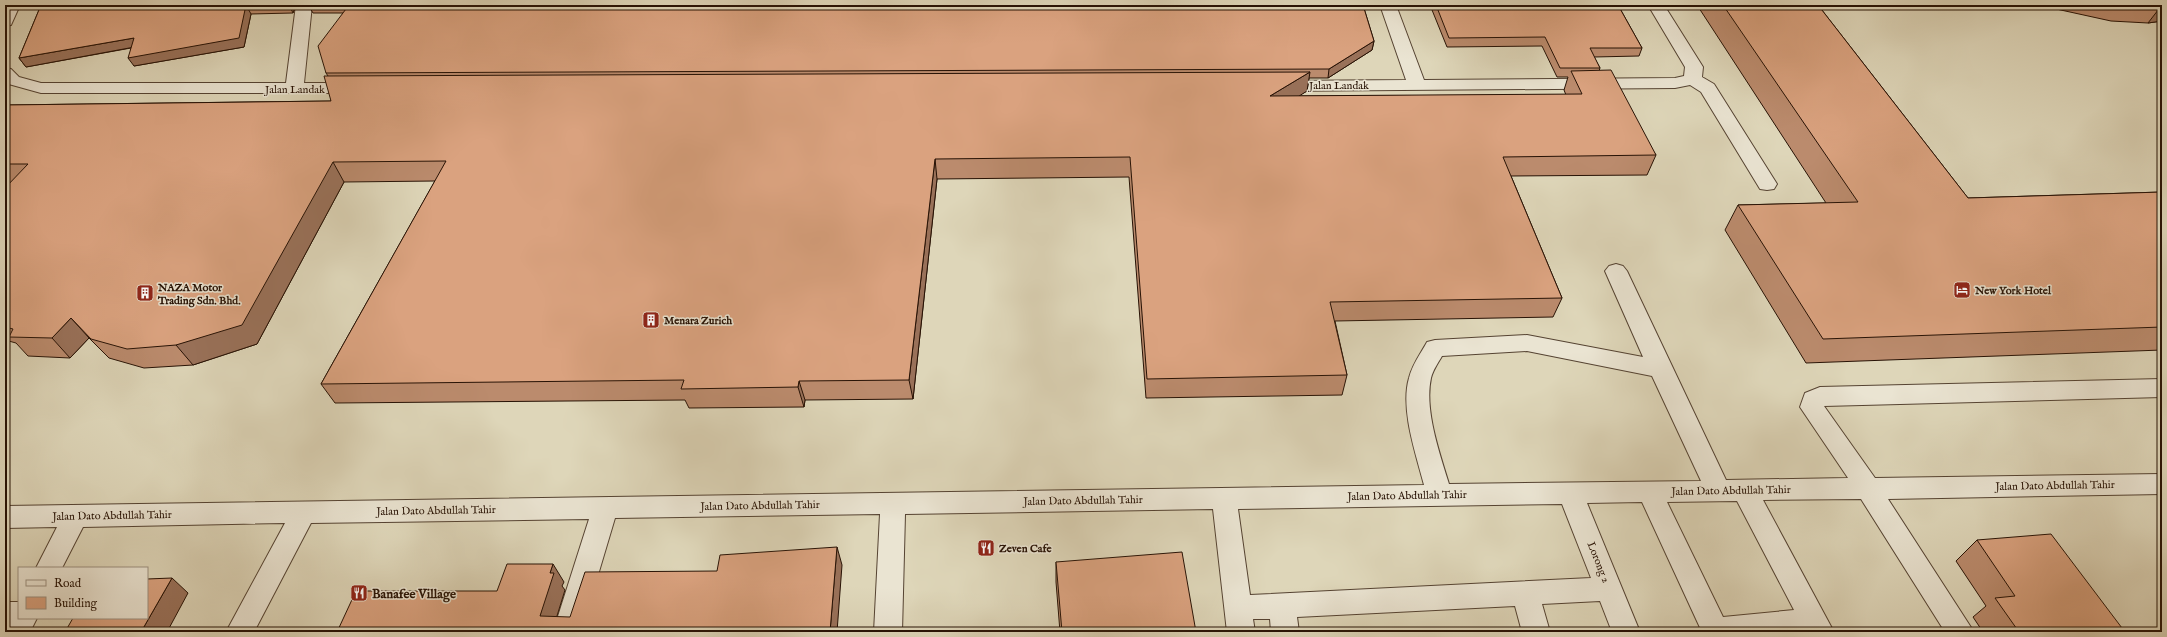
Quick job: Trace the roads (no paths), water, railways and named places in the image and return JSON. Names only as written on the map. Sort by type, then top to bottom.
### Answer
[{"type":"street","points":[[5,21],[12,5]]},
{"type":"street","points":[[294,88],[304,5]]},
{"type":"street","points":[[1388,5],[1417,85]]},
{"type":"street","points":[[1656,5],[1694,67],[1693,79],[1708,88],[1767,184]]},
{"type":"street","name":"Jalan Landak","points":[[5,74],[13,80],[41,88],[374,88]]},
{"type":"street","name":"Jalan Landak","points":[[1258,86],[1675,83],[1693,79]]},
{"type":"street","points":[[1616,271],[1660,369],[1718,490]]},
{"type":"street","points":[[1440,495],[1424,438],[1419,400],[1419,379],[1435,348],[1528,343],[1660,369]]},
{"type":"street","points":[[1960,632],[1868,488],[1812,407],[1813,399],[1820,396],[2162,388]]},
{"type":"street","name":"Jalan Dato Abdullah Tahir","points":[[5,517],[2162,484]]},
{"type":"street","points":[[1649,492],[1716,631],[1817,626],[1744,490]]},
{"type":"street","name":"Lorong 2","points":[[1570,492],[1626,632]]},
{"type":"street","points":[[1224,498],[1240,620],[1284,619],[1525,594],[1610,589]]},
{"type":"street","points":[[888,632],[893,503]]},
{"type":"street","points":[[567,632],[605,508]]},
{"type":"street","points":[[240,632],[304,512]]},
{"type":"street","points":[[50,567],[76,516]]},
{"type":"street","points":[[1525,594],[1536,632]]},
{"type":"street","points":[[5,614],[18,614]]},
{"type":"street","points":[[16,632],[22,619]]},
{"type":"place","name":"New York Hotel","points":[[1962,290]]},
{"type":"place","name":"NAZA Motor Trading Sdn. Bhd.","points":[[145,293]]},
{"type":"place","name":"Menara Zurich","points":[[651,320]]},
{"type":"place","name":"Zeven Cafe","points":[[986,548]]},
{"type":"place","name":"Banafee Village","points":[[359,593]]}]
